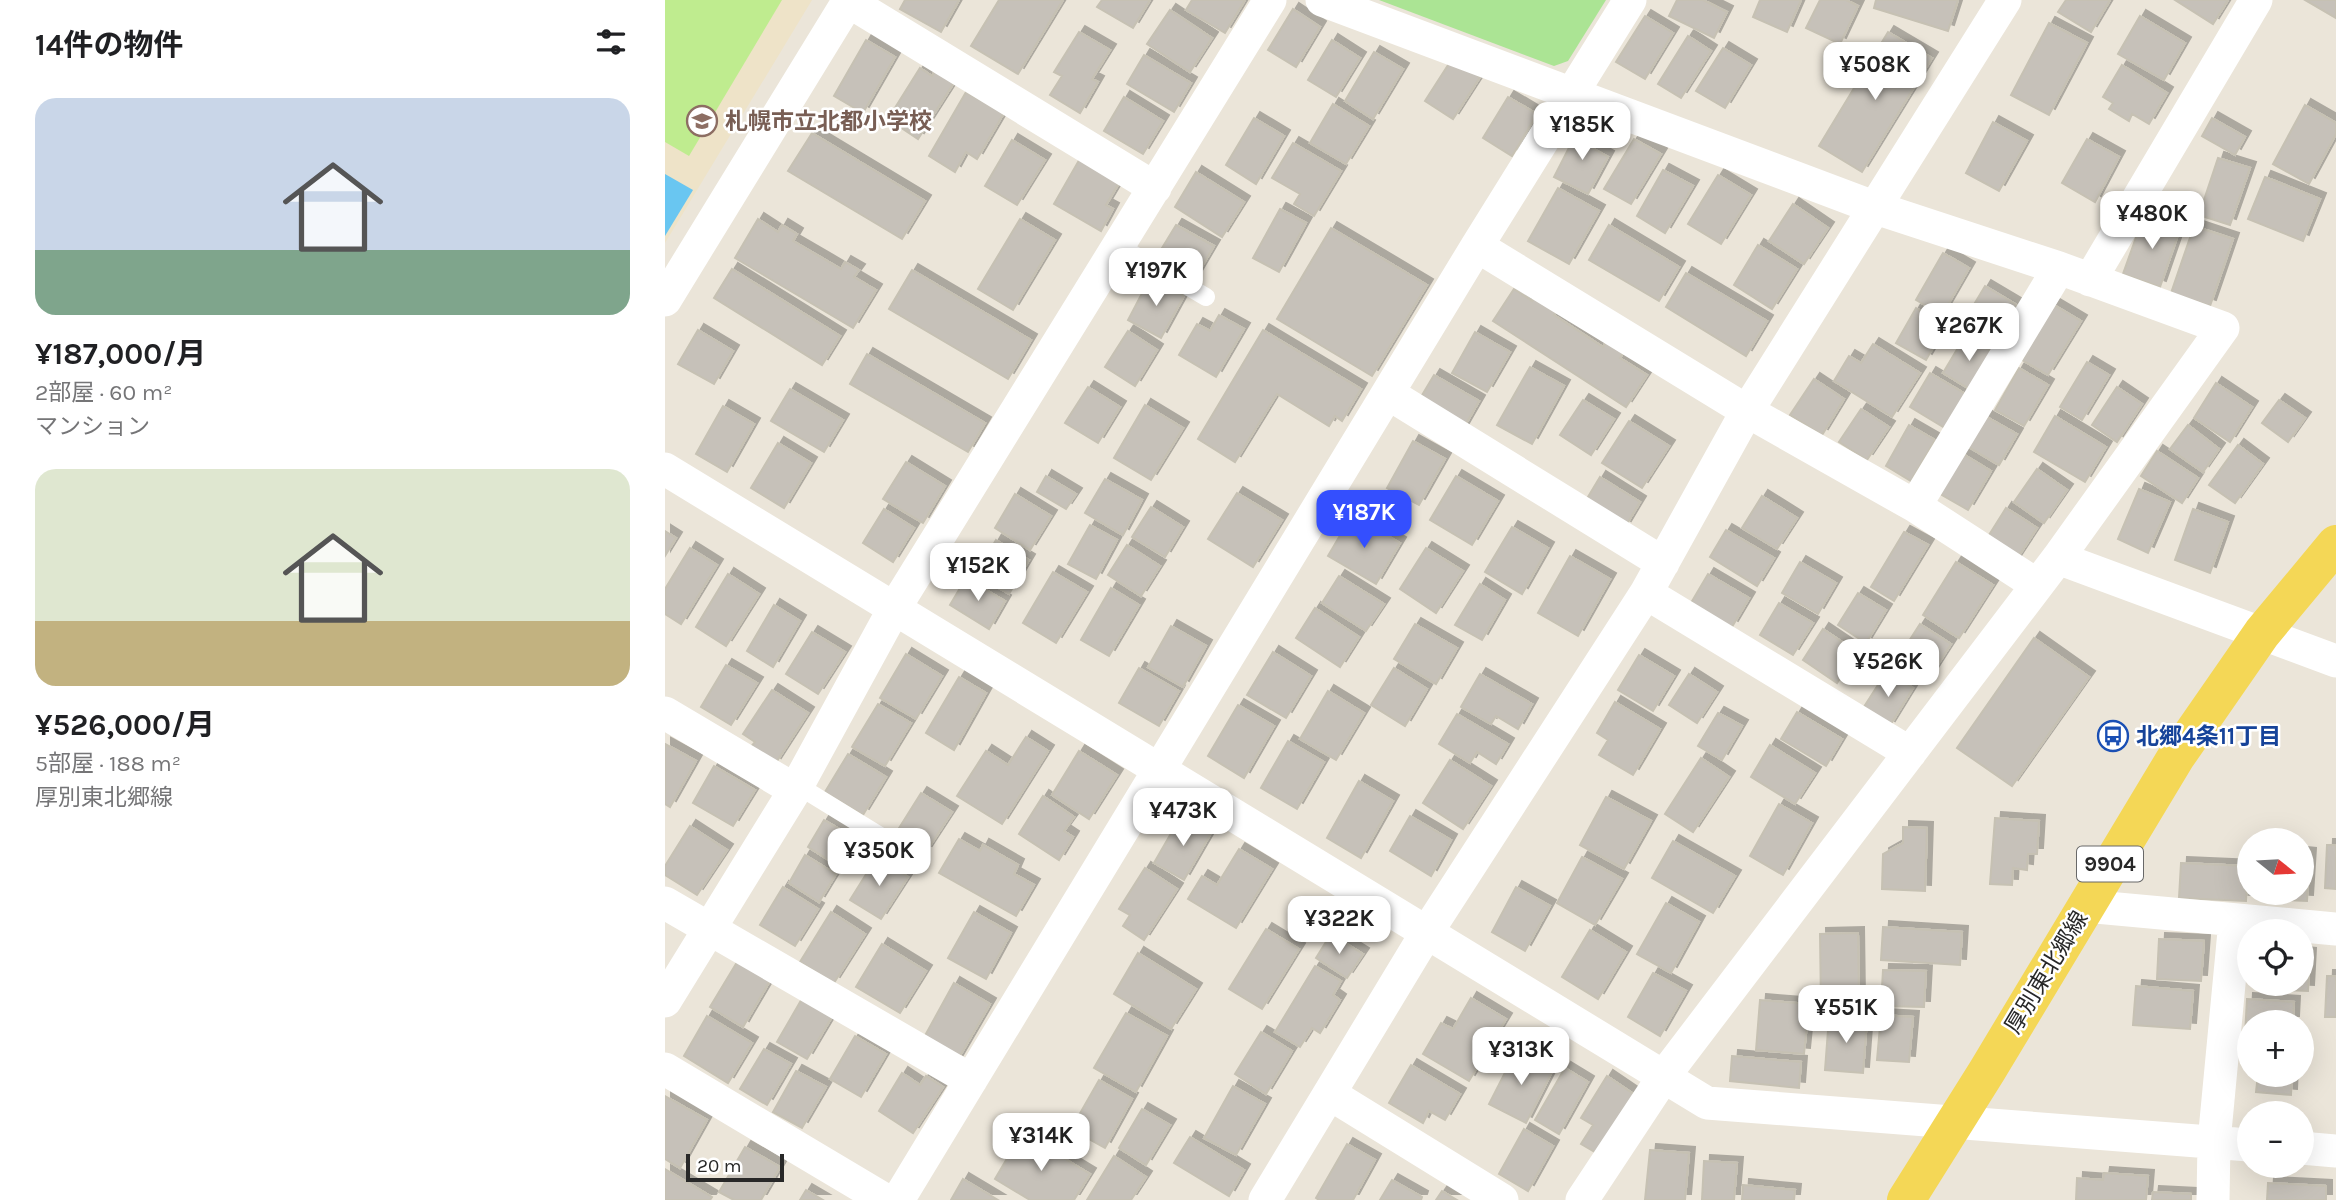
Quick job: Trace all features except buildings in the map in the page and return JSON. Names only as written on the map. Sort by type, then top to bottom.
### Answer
[{"type":"main road","name":"厚別東北郷線","points":[[1906,1200],[2175,757],[2262,633],[2336,544]]},
{"type":"street","points":[[665,1001],[796,788],[894,609],[1270,0]]},
{"type":"street","points":[[1322,0],[1876,208],[2075,274],[2223,328],[2058,558],[1664,1076],[1582,1200]]},
{"type":"street","points":[[898,1200],[1477,246],[1630,0]]},
{"type":"street","points":[[1265,1200],[1427,932],[1664,564],[1747,411],[2005,0]]},
{"type":"street","points":[[1915,506],[2075,274],[2256,0]]},
{"type":"street","points":[[665,300],[848,1],[1155,188]]},
{"type":"street","points":[[1477,246],[1747,411],[1915,506],[2037,585]]},
{"type":"street","points":[[1389,394],[1664,564]]},
{"type":"street","points":[[665,469],[1707,1103],[2237,1143]]},
{"type":"street","points":[[2058,558],[2336,661]]},
{"type":"street","points":[[1646,593],[1910,754]]},
{"type":"street","points":[[665,713],[796,788]]},
{"type":"street","points":[[665,903],[971,1080]]},
{"type":"street","points":[[2085,906],[2336,929]]},
{"type":"street","points":[[2213,1200],[2214,1142],[2235,921]]},
{"type":"street","points":[[665,1069],[885,1200]]},
{"type":"street","points":[[1330,1094],[1502,1200]]},
{"type":"street","points":[[2314,1149],[2336,1151]]},
{"type":"lane","points":[[1119,246],[1206,298]]},
{"type":"lane","points":[[796,788],[907,852]]},
{"type":"shaded area","name":"札幌市立北都小学校","points":[[665,0],[812,0],[665,243]]},
{"type":"green space","name":"札幌市立北都小学校","points":[[665,0],[782,0],[689,156],[665,142]]},
{"type":"green space","points":[[1379,0],[1606,0],[1568,61],[1554,66]]},
{"type":"water","points":[[665,174],[693,190],[665,236]]},
{"type":"place","name":"札幌市立北都小学校","points":[[702,121]]},
{"type":"place","name":"北郷4条11丁目","points":[[2113,736]]}]
